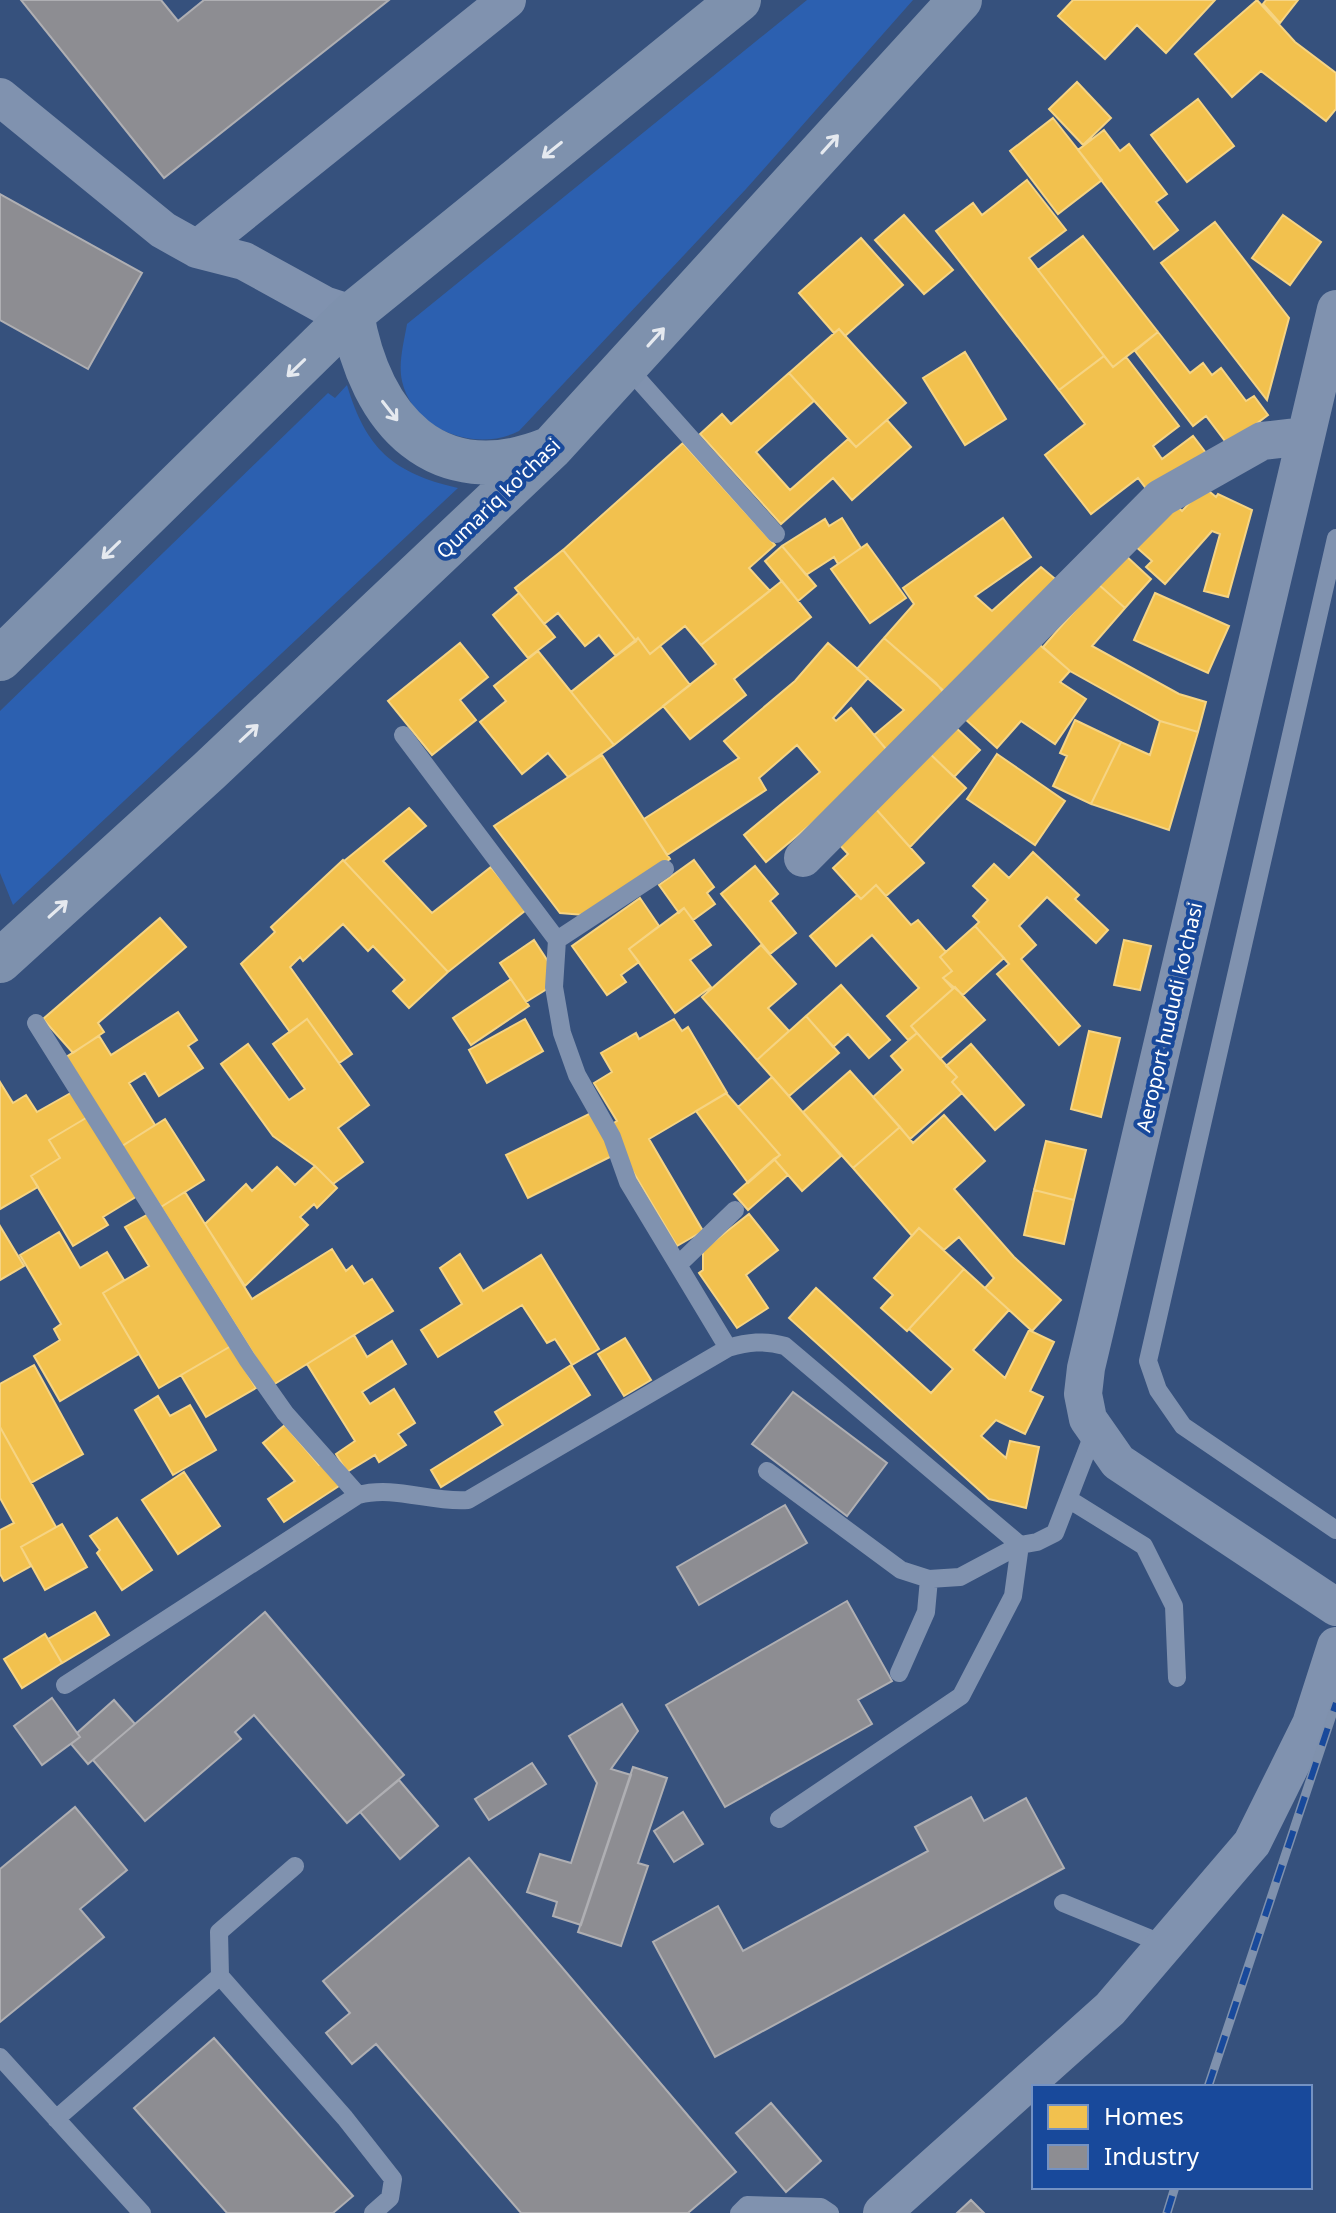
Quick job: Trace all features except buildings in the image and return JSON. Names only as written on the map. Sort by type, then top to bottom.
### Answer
[{"type":"main road","points":[[612,100],[722,0]]},
{"type":"main road","points":[[0,659],[352,314],[739,0]]},
{"type":"main road","name":"Qumariq ko'chasi","points":[[0,961],[221,760],[552,447],[628,368],[960,0]]},
{"type":"main road","points":[[352,314],[363,363],[386,408],[432,451],[455,460],[490,464],[520,459],[552,447]]},
{"type":"street","points":[[197,249],[507,0]]},
{"type":"street","points":[[0,97],[163,230],[197,249],[244,261],[324,305],[352,314]]},
{"type":"street","points":[[244,261],[262,196]]},
{"type":"street","name":"Aeroport hududi ko'chasi","points":[[1336,309],[1086,1368],[1084,1403],[1094,1432],[1118,1462],[1336,1607]]},
{"type":"street","points":[[803,858],[1161,498],[1262,441],[1306,436]]},
{"type":"street","points":[[882,2213],[1110,2009],[1252,1843],[1311,1724],[1336,1646]]},
{"type":"lane","points":[[628,368],[776,534]]},
{"type":"lane","points":[[1336,538],[1148,1361],[1158,1390],[1183,1426],[1336,1530]]},
{"type":"lane","points":[[403,735],[557,940],[554,987],[567,1047],[577,1075],[612,1137],[628,1182],[728,1348]]},
{"type":"lane","points":[[557,940],[665,869]]},
{"type":"lane","points":[[36,1023],[247,1359],[285,1413],[358,1495]]},
{"type":"lane","points":[[678,1265],[735,1210]]},
{"type":"lane","points":[[65,1685],[358,1495],[376,1490],[446,1502],[468,1500],[728,1348],[767,1341],[785,1346],[1020,1545]]},
{"type":"lane","points":[[767,1471],[901,1570],[929,1579],[960,1577],[1020,1545],[1037,1542],[1055,1533],[1094,1432]]},
{"type":"lane","points":[[1070,1500],[1144,1546],[1174,1606],[1177,1678]]},
{"type":"lane","points":[[779,1819],[961,1696],[1013,1596],[1020,1545]]},
{"type":"lane","points":[[899,1673],[926,1612],[929,1579]]},
{"type":"lane","points":[[295,1866],[219,1932],[220,1976],[345,2118],[393,2179],[390,2198],[373,2213]]},
{"type":"lane","points":[[1063,1903],[1166,1945]]},
{"type":"lane","points":[[56,2119],[220,1976]]},
{"type":"lane","points":[[0,2057],[142,2213]]},
{"type":"lane","points":[[739,2213],[747,2205],[821,2207],[830,2213]]},
{"type":"shaded area","points":[[807,0],[913,0],[746,189],[519,431],[485,440],[466,438],[433,425],[419,413],[408,398],[401,374],[407,324]]},
{"type":"shaded area","points":[[347,385],[363,426],[385,455],[416,475],[458,488],[13,905],[0,873],[0,711],[328,393],[335,398]]},
{"type":"railway","points":[[1209,2085],[1336,1703]]},
{"type":"railway","points":[[1167,2213],[1174,2189]]}]
